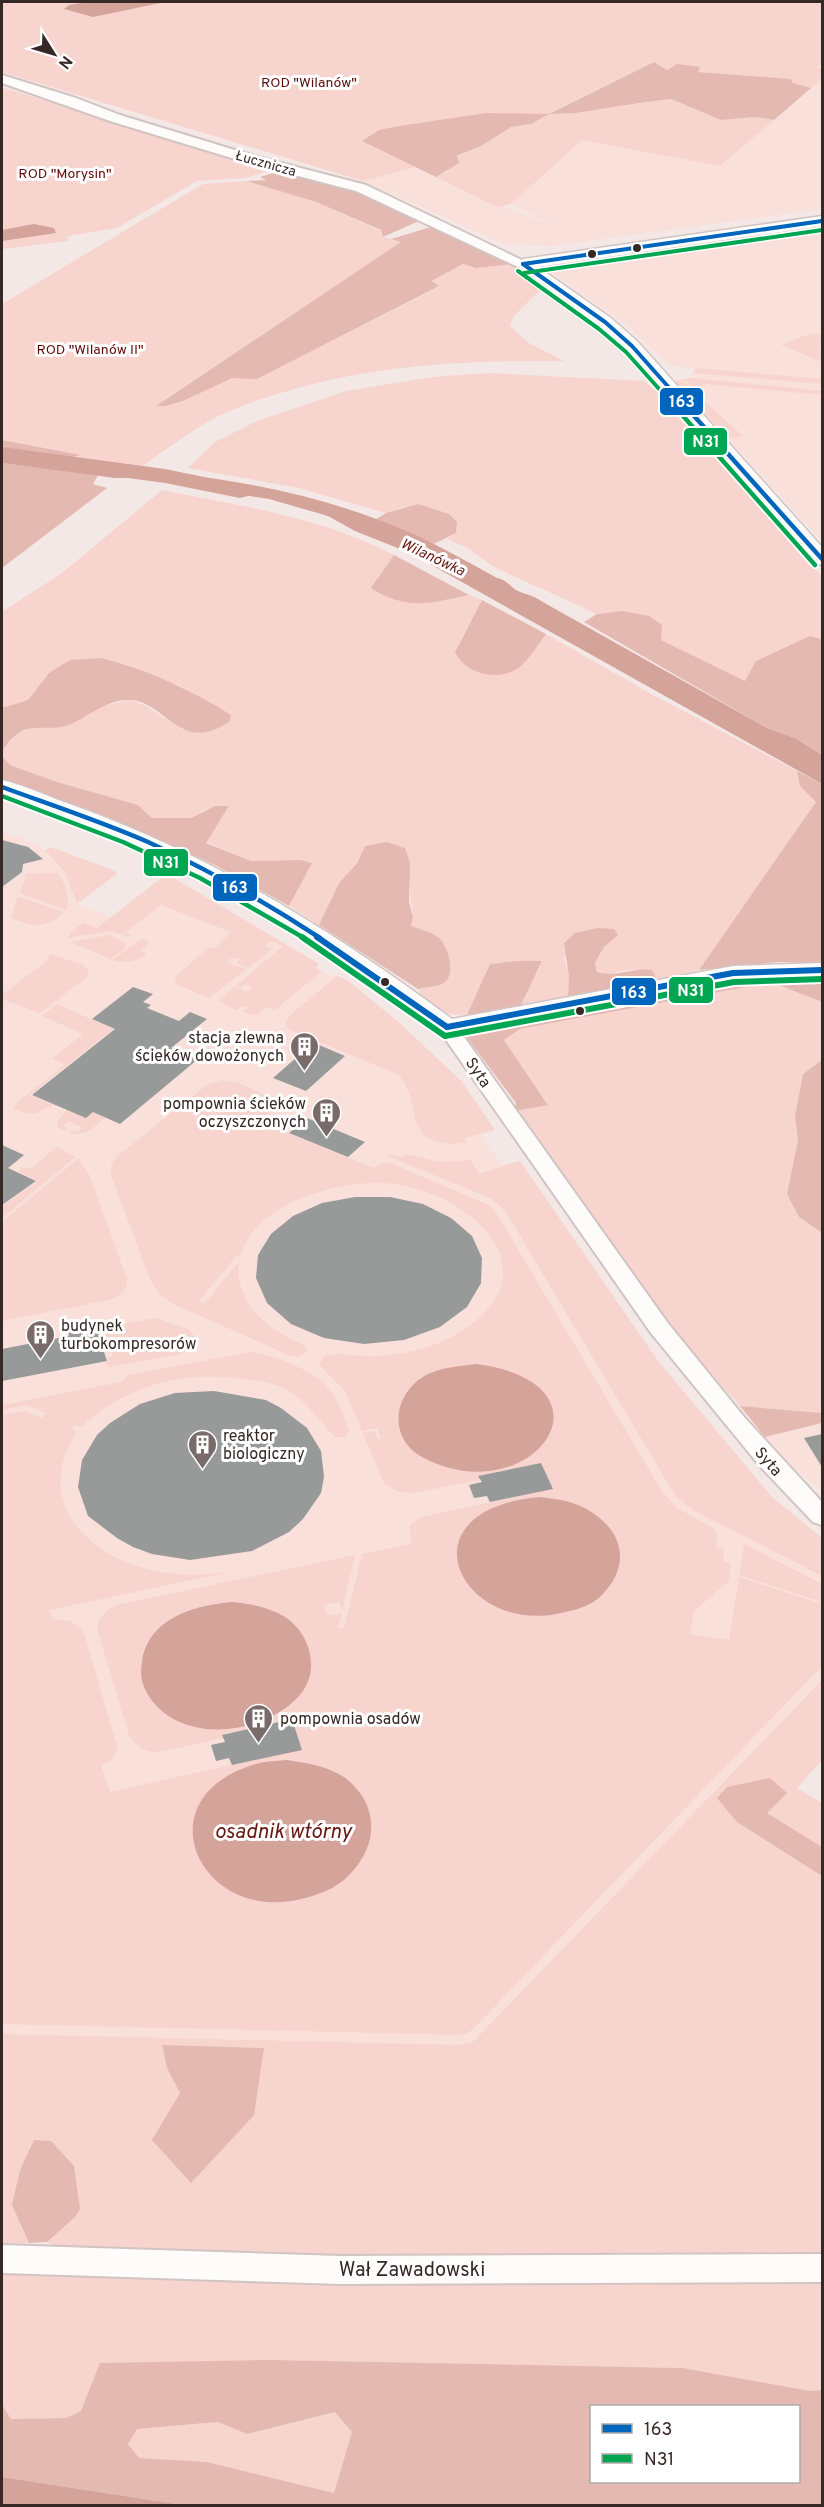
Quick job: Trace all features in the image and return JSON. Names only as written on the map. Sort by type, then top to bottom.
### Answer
[{"type":"street","name":"Łucznicza","points":[[2,79],[72,101],[115,118],[253,160],[361,188],[523,264]]},
{"type":"street","points":[[523,264],[822,221]]},
{"type":"street","points":[[523,264],[605,322],[632,346],[822,559]]},
{"type":"street","name":"Syta","points":[[2,787],[139,839],[192,864],[350,956],[447,1027],[647,1315],[702,1385],[787,1482],[822,1516]]},
{"type":"street","points":[[447,1027],[719,975],[762,970],[822,970]]},
{"type":"street","name":"Wał Zawadowski","points":[[2,2259],[341,2270],[822,2268]]},
{"type":"shaded area","points":[[654,62],[667,70],[677,64],[700,67],[698,72],[791,79],[793,83],[811,88],[774,120],[755,117],[721,120],[671,99],[576,113],[549,114]]},
{"type":"shaded area","points":[[822,78],[822,209],[552,246],[505,245],[363,181],[416,167],[497,207],[502,206],[555,227],[511,204],[582,140],[720,166]]},
{"type":"shaded area","points":[[486,113],[549,114],[531,124],[511,127],[481,146],[457,156],[459,163],[436,177],[362,141],[379,130]]},
{"type":"shaded area","points":[[280,171],[352,188],[418,217],[419,221],[383,237],[381,230],[316,202],[247,181],[266,180],[260,177]]},
{"type":"shaded area","points":[[431,227],[512,264],[476,268],[463,264],[431,281],[439,286],[257,379],[232,378],[183,401],[166,406],[156,406],[401,242],[391,239]]},
{"type":"shaded area","points":[[822,233],[822,541],[675,381],[690,378],[695,368],[670,366],[624,323],[552,272]]},
{"type":"shaded area","points":[[2,440],[80,455],[68,459],[2,450]]},
{"type":"shaded area","points":[[2,463],[98,475],[93,484],[107,488],[2,568]]},
{"type":"shaded area","points":[[418,504],[449,514],[457,522],[456,533],[434,544],[376,519],[386,513]]},
{"type":"shaded area","points":[[394,555],[469,595],[419,603],[396,600],[371,588]]},
{"type":"shaded area","points":[[482,600],[546,634],[528,659],[515,670],[498,675],[481,673],[466,665],[455,652]]},
{"type":"shaded area","points":[[622,611],[649,616],[662,625],[661,640],[745,681],[756,661],[810,636],[822,639],[822,755],[795,738],[767,728],[584,622],[597,614]]},
{"type":"shaded area","points":[[101,658],[152,674],[184,689],[231,715],[230,721],[213,730],[198,733],[175,724],[143,703],[130,700],[121,701],[105,706],[66,726],[23,731],[17,734],[2,751],[2,708],[28,700],[49,673],[70,660]]},
{"type":"shaded area","points":[[2,756],[10,765],[57,782],[138,805],[152,818],[191,818],[215,806],[229,806],[206,843],[251,861],[301,860],[312,863],[289,906],[215,865],[149,835],[2,783]]},
{"type":"shaded area","points":[[797,771],[822,784],[822,963],[779,962],[699,970],[816,802],[800,786]]},
{"type":"shaded area","points":[[2,832],[21,838],[45,850],[65,872],[73,889],[75,903],[110,917],[167,874],[319,964],[315,969],[347,980],[402,1025],[462,1082],[495,1130],[481,1134],[501,1165],[520,1161],[658,1361],[772,1497],[822,1538],[822,1688],[475,2053],[2,2041]]},
{"type":"shaded area","points":[[387,842],[405,848],[410,863],[409,902],[413,917],[411,926],[438,937],[448,954],[450,975],[442,984],[418,989],[319,925],[339,883],[357,863],[365,846]]},
{"type":"shaded area","points":[[598,928],[614,929],[618,935],[604,947],[595,963],[597,972],[610,974],[645,969],[652,970],[657,979],[568,997],[569,977],[564,943],[575,933]]},
{"type":"shaded area","points":[[542,961],[521,1005],[467,1015],[490,964]]},
{"type":"shaded area","points":[[822,974],[822,1002],[779,985],[762,984],[520,1029],[504,1040],[548,1105],[514,1111],[516,1103],[465,1035],[470,1029],[723,980]]},
{"type":"shaded area","points":[[822,1060],[822,1233],[799,1217],[787,1194],[798,1140],[795,1116],[803,1074]]},
{"type":"shaded area","points":[[740,1406],[822,1413],[822,1423],[765,1437]]},
{"type":"shaded area","points":[[822,1423],[822,1490],[787,1464],[765,1437]]},
{"type":"shaded area","points":[[770,1778],[787,1793],[767,1813],[822,1847],[822,1876],[737,1822],[717,1798],[727,1787]]},
{"type":"shaded area","points":[[162,2045],[264,2048],[254,2115],[191,2183],[152,2140],[180,2093],[167,2068]]},
{"type":"shaded area","points":[[34,2140],[51,2141],[74,2166],[80,2209],[75,2217],[47,2242],[29,2243],[12,2205],[20,2170]]},
{"type":"shaded area","points":[[273,2360],[683,2368],[810,2391],[822,2390],[822,2505],[183,2505],[2,2477],[2,2404],[11,2419],[66,2418],[81,2411],[100,2363]],"holes":[[[335,2412],[352,2432],[334,2493],[207,2462],[139,2458],[128,2444],[137,2429],[218,2422],[247,2434]]]},
{"type":"green space","name":"ROD \"Wilanów\"","points":[[2,2],[822,2],[822,65],[816,66],[822,69],[822,78],[811,88],[793,83],[791,79],[698,72],[673,66],[667,70],[654,62],[550,113],[576,113],[671,99],[721,120],[755,117],[774,120],[720,166],[582,140],[511,204],[497,207],[436,177],[447,172],[457,157],[481,146],[511,127],[531,124],[486,113],[379,130],[363,141],[416,167],[363,181],[2,72]]},
{"type":"green space","name":"ROD \"Morysin\"","points":[[2,89],[272,170],[245,178],[197,181],[117,228],[67,236],[68,241],[2,249]]},
{"type":"green space","name":"ROD \"Wilanów II\"","points":[[247,181],[316,202],[381,231],[383,237],[402,242],[157,405],[178,403],[224,380],[257,379],[438,287],[430,281],[463,264],[476,268],[512,264],[544,286],[514,316],[510,326],[529,343],[564,361],[437,364],[355,375],[314,384],[273,395],[220,415],[184,436],[140,468],[75,459],[79,456],[2,440],[2,304],[203,184]]},
{"type":"green space","points":[[812,333],[822,336],[819,349],[822,362],[781,345]]},
{"type":"green space","points":[[695,368],[822,379],[822,384],[694,373]]},
{"type":"green space","points":[[489,373],[645,381],[664,399],[670,397],[822,577],[822,639],[810,636],[745,681],[661,640],[622,611],[597,614],[494,567],[468,548],[447,539],[456,533],[404,507],[386,513],[299,488],[188,468],[215,442],[257,421],[346,391],[432,377]]},
{"type":"green space","points":[[690,378],[822,391],[822,395],[705,384],[697,391],[682,381],[743,436],[728,438],[675,381]]},
{"type":"green space","points":[[162,490],[281,514],[367,542],[394,555],[372,588],[438,601],[469,595],[482,600],[455,651],[517,669],[546,634],[653,695],[797,771],[800,786],[817,802],[699,970],[657,979],[652,970],[625,970],[606,975],[597,972],[595,964],[604,947],[618,935],[564,956],[569,977],[568,997],[521,1005],[542,962],[491,964],[467,1015],[444,1012],[427,1002],[418,989],[443,984],[411,926],[413,917],[409,886],[365,846],[357,862],[339,883],[319,925],[289,906],[312,863],[301,860],[251,861],[206,842],[229,807],[204,810],[191,818],[152,818],[138,805],[57,782],[10,765],[2,756],[2,751],[16,734],[32,728],[64,727],[101,706],[130,700],[144,705],[182,729],[198,733],[230,721],[231,715],[180,686],[125,664],[101,658],[49,673],[28,700],[2,708],[2,612],[62,573]]},
{"type":"green space","points":[[51,847],[115,871],[117,874],[77,904],[65,872],[45,850]]},
{"type":"green space","points":[[58,873],[67,893],[67,911],[20,893],[26,876],[22,874]]},
{"type":"green space","points":[[167,874],[319,964],[315,968],[322,971],[275,1010],[267,1007],[256,1015],[242,1012],[247,1008],[242,1006],[237,1010],[218,1001],[234,987],[247,992],[253,988],[245,984],[240,988],[236,986],[283,946],[270,941],[265,946],[272,949],[248,968],[236,963],[241,958],[231,958],[226,962],[246,969],[209,998],[178,985],[174,978],[209,947],[214,949],[231,932],[161,905],[126,932],[131,935],[129,937],[111,931],[68,938],[72,931],[83,923],[97,928]]},
{"type":"green space","points":[[20,897],[63,912],[63,914],[50,922],[38,925],[11,918],[17,898]]},
{"type":"green space","points":[[109,935],[125,943],[126,947],[111,959],[70,942]]},
{"type":"green space","points":[[142,939],[150,942],[140,951],[147,954],[130,962],[112,960]]},
{"type":"green space","points":[[50,954],[84,965],[89,972],[87,977],[40,1013],[2,999],[2,995],[48,960]]},
{"type":"green space","points":[[337,976],[347,980],[402,1025],[462,1082],[495,1130],[464,1138],[467,1143],[442,1143],[429,1138],[420,1130],[410,1095],[397,1074],[288,1029],[286,1023],[289,1016]]},
{"type":"green space","points":[[762,984],[779,985],[822,1002],[822,1060],[803,1074],[795,1116],[798,1140],[787,1194],[799,1217],[822,1233],[822,1413],[740,1406],[658,1314],[519,1110],[548,1104],[504,1040],[521,1029]]},
{"type":"green space","points":[[57,1004],[113,1029],[30,1095],[55,1106],[30,1114],[14,1109],[16,1103],[65,1065],[52,1059],[83,1034],[42,1016]]},
{"type":"green space","points":[[222,1080],[236,1082],[290,1105],[289,1112],[275,1106],[268,1112],[280,1119],[268,1114],[260,1121],[272,1126],[275,1124],[290,1134],[374,1168],[381,1163],[388,1162],[489,1205],[495,1211],[663,1493],[677,1508],[715,1529],[716,1547],[724,1549],[723,1562],[731,1563],[729,1581],[694,1611],[690,1634],[729,1640],[739,1577],[822,1604],[822,1666],[472,2030],[463,2035],[2,2024],[2,1415],[24,1411],[42,1418],[46,1413],[26,1405],[2,1410],[2,1405],[121,1382],[128,1375],[251,1352],[283,1360],[316,1377],[334,1396],[349,1431],[345,1437],[335,1437],[303,1402],[279,1386],[219,1377],[176,1379],[156,1384],[117,1401],[81,1427],[75,1425],[72,1428],[77,1432],[64,1458],[60,1482],[64,1504],[75,1524],[91,1541],[111,1555],[134,1565],[160,1572],[195,1575],[229,1572],[50,1610],[52,1619],[71,1621],[83,1631],[118,1749],[112,1760],[101,1765],[110,1792],[302,1749],[291,1719],[223,1734],[223,1738],[160,1752],[146,1750],[139,1746],[129,1735],[97,1629],[101,1617],[109,1609],[116,1605],[355,1555],[342,1611],[339,1602],[324,1605],[328,1616],[342,1613],[338,1627],[344,1628],[362,1554],[411,1544],[410,1525],[421,1517],[553,1489],[481,1480],[412,1493],[398,1492],[383,1482],[363,1433],[374,1431],[378,1439],[381,1439],[377,1428],[362,1431],[345,1391],[319,1365],[323,1357],[333,1354],[380,1356],[429,1347],[463,1330],[490,1307],[502,1283],[502,1260],[492,1239],[474,1219],[451,1203],[424,1191],[395,1184],[358,1184],[309,1195],[287,1204],[262,1222],[249,1237],[240,1255],[237,1255],[199,1301],[205,1303],[238,1263],[239,1279],[249,1305],[268,1325],[306,1346],[307,1352],[299,1357],[291,1356],[171,1303],[158,1293],[149,1277],[111,1175],[111,1165],[117,1156],[208,1084]]},
{"type":"green space","points":[[67,1110],[86,1118],[93,1112],[105,1118],[88,1131],[74,1134],[68,1132],[71,1130],[77,1132],[82,1128],[68,1121],[63,1126],[68,1128],[65,1131],[58,1127],[57,1121]]},
{"type":"green space","points":[[57,1147],[75,1157],[2,1218],[2,1206],[38,1181],[18,1171],[24,1167],[30,1169]]},
{"type":"green space","points":[[390,1154],[401,1158],[406,1154],[439,1162],[470,1160],[479,1174],[520,1161],[658,1361],[772,1497],[822,1538],[822,1576],[693,1510],[675,1495],[504,1209],[490,1198],[388,1156]]},
{"type":"green space","points":[[78,1159],[89,1174],[127,1279],[126,1287],[119,1295],[109,1300],[2,1321],[2,1222]]},
{"type":"green space","points":[[156,1318],[188,1329],[196,1338],[194,1346],[180,1354],[109,1367],[103,1363],[108,1362],[107,1358],[113,1356],[110,1348],[105,1348],[101,1335],[106,1334],[104,1327]]},
{"type":"green space","points":[[744,1544],[822,1584],[822,1602],[739,1575]]},
{"type":"green space","points":[[822,1680],[822,1760],[797,1788],[822,1803],[822,1847],[767,1813],[737,1822],[822,1876],[822,2257],[639,2258],[554,2254],[411,2258],[64,2250],[47,2242],[75,2217],[12,2205],[29,2243],[2,2244],[2,2034],[458,2045],[473,2042]],"holes":[[[162,2045],[264,2048],[180,2093],[167,2068]]]},
{"type":"green space","points":[[2,2271],[170,2276],[754,2282],[822,2279],[822,2390],[810,2391],[683,2368],[273,2360],[81,2411],[66,2418],[11,2419],[2,2404]]},
{"type":"green space","points":[[336,2412],[352,2432],[334,2493],[207,2462],[138,2458],[128,2444],[137,2429],[218,2422],[247,2434]]},
{"type":"water","points":[[87,2],[165,2],[93,17],[64,9],[69,5]]},
{"type":"water","points":[[34,224],[54,228],[56,233],[2,241],[2,230]]},
{"type":"water","points":[[2,450],[140,468],[125,478],[115,478],[2,463]]},
{"type":"water","points":[[202,477],[255,485],[334,505],[360,513],[433,543],[503,580],[518,591],[535,597],[767,728],[795,738],[822,755],[822,784],[410,553],[355,531],[328,516],[269,499],[189,487]]},
{"type":"water","points":[[477,1364],[522,1376],[546,1396],[554,1418],[546,1440],[526,1459],[497,1470],[461,1471],[422,1457],[411,1448],[403,1438],[399,1426],[399,1414],[408,1391],[428,1374],[446,1368]]},
{"type":"water","points":[[539,1497],[566,1501],[583,1507],[597,1516],[616,1538],[620,1552],[619,1566],[613,1580],[602,1595],[588,1605],[561,1613],[526,1615],[496,1607],[473,1590],[460,1569],[458,1546],[469,1524],[495,1507]]},
{"type":"water","points":[[233,1602],[273,1611],[294,1624],[307,1643],[310,1654],[310,1676],[306,1686],[299,1696],[283,1710],[243,1727],[199,1728],[178,1721],[161,1710],[145,1689],[141,1670],[146,1647],[153,1634],[163,1624],[176,1617],[204,1606]]},
{"type":"water","name":"osadnik wtórny","points":[[287,1760],[331,1770],[344,1777],[356,1788],[369,1812],[370,1838],[359,1863],[344,1880],[333,1888],[301,1899],[265,1902],[235,1893],[212,1876],[197,1853],[193,1828],[200,1803],[221,1780],[256,1764]]},
{"type":"water","points":[[2,2477],[183,2505],[2,2505]]},
{"type":"building","points":[[2,840],[28,847],[43,859],[23,864],[22,872],[2,887]]},
{"type":"building","points":[[133,987],[153,994],[143,1002],[151,1005],[147,1008],[179,1021],[190,1012],[207,1019],[171,1048],[198,1059],[120,1124],[93,1112],[86,1118],[32,1095],[115,1029],[92,1019]]},
{"type":"building","name":"stacja zlewna ścieków dowożonych","points":[[319,1045],[345,1056],[306,1091],[273,1078],[305,1050],[311,1052]]},
{"type":"building","name":"pompownia ścieków oczyszczonych","points":[[307,1118],[365,1142],[348,1157],[289,1133]]},
{"type":"building","points":[[2,1145],[24,1155],[8,1168],[36,1181],[2,1205]]},
{"type":"building","points":[[355,1197],[390,1197],[423,1204],[451,1218],[472,1236],[482,1258],[481,1283],[467,1307],[440,1327],[404,1340],[364,1344],[324,1338],[291,1324],[267,1303],[256,1278],[258,1255],[271,1234],[293,1216],[322,1203]]},
{"type":"building","points":[[95,1325],[107,1361],[2,1381],[2,1349],[69,1336],[68,1331]]},
{"type":"building","name":"reaktor biologiczny","points":[[214,1391],[266,1400],[281,1408],[307,1428],[321,1451],[324,1477],[321,1493],[303,1519],[289,1532],[252,1551],[190,1560],[152,1554],[133,1547],[88,1516],[78,1487],[82,1460],[97,1435],[110,1423],[140,1404],[175,1393]]},
{"type":"building","points":[[822,1434],[822,1467],[804,1438]]},
{"type":"building","points":[[541,1463],[553,1489],[490,1502],[487,1496],[474,1498],[469,1485],[482,1482],[478,1476]]},
{"type":"building","name":"pompownia osadów","points":[[292,1719],[302,1750],[232,1765],[229,1758],[216,1761],[211,1745],[225,1742],[222,1735]]},
{"type":"waterway","name":"Wilanówka","points":[[2,454],[165,476],[240,491]]},
{"type":"transit line","name":"163","points":[[523,264],[822,221]]},
{"type":"transit line","name":"N31","points":[[524,273],[822,230]]},
{"type":"transit line","name":"163","points":[[523,264],[605,322],[632,346],[822,559]]},
{"type":"transit line","name":"N31","points":[[518,271],[599,329],[626,352],[815,565]]},
{"type":"transit line","name":"163","points":[[2,787],[127,834],[168,852],[241,890],[312,933],[447,1027]]},
{"type":"transit line","name":"N31","points":[[2,796],[123,842],[200,878],[306,939],[445,1036],[734,982],[822,979]]},
{"type":"transit line","name":"163","points":[[447,1027],[733,973],[822,970]]},
{"type":"place","name":"stacja zlewna ścieków dowożonych","points":[[305,1072]]},
{"type":"place","name":"pompownia ścieków oczyszczonych","points":[[327,1138]]},
{"type":"place","name":"budynek turbokompresorów","points":[[40,1360]]},
{"type":"place","name":"reaktor biologiczny","points":[[202,1470]]},
{"type":"place","name":"pompownia osadów","points":[[259,1744]]}]
